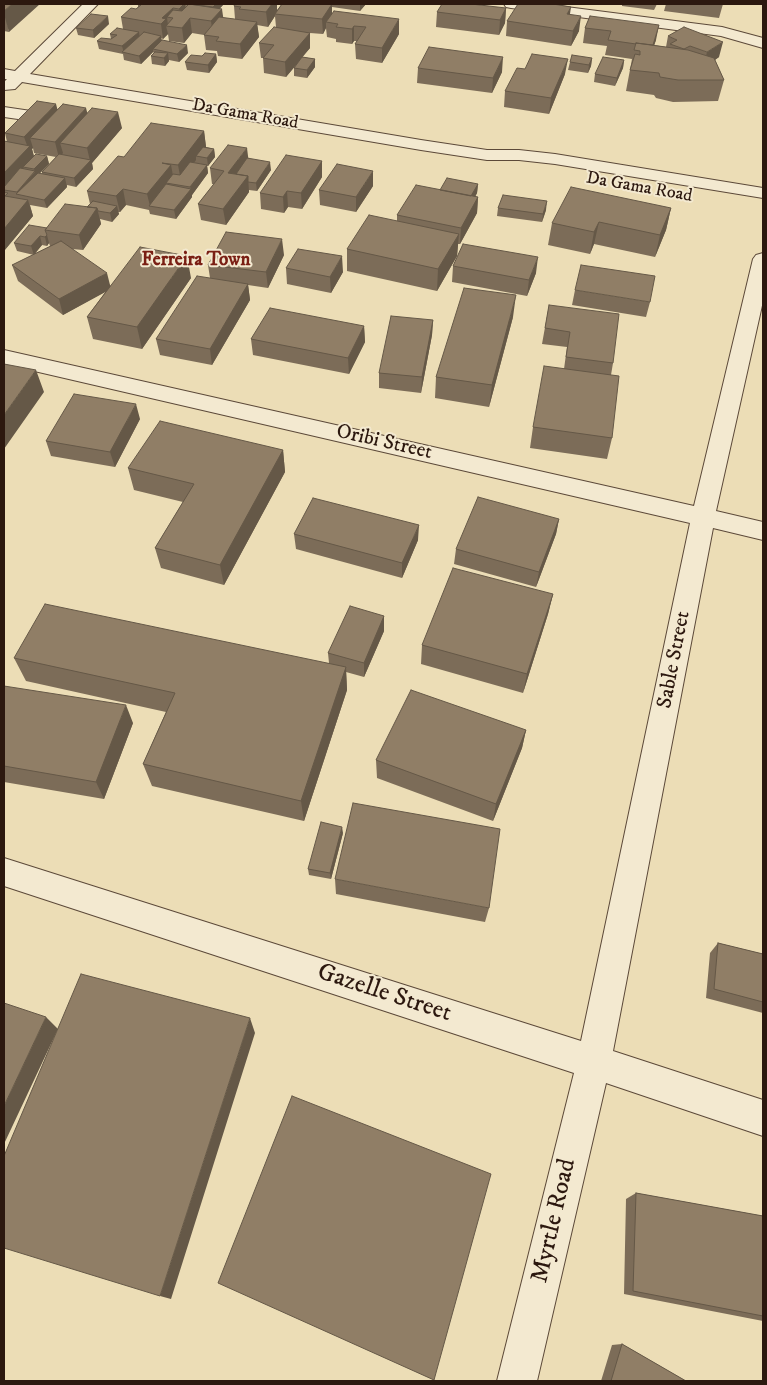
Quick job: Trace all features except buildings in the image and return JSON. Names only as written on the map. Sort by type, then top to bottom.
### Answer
[{"type":"street","points":[[4,90],[12,75],[91,4]]},
{"type":"street","points":[[511,4],[554,7],[722,32],[763,43]]},
{"type":"street","name":"Da Gama Road","points":[[12,75],[487,155],[519,155],[555,159],[763,193]]},
{"type":"street","points":[[4,112],[26,118]]},
{"type":"street","name":"Da Gama Road","points":[[487,155],[505,163],[531,170],[763,209]]},
{"type":"street","name":"Sable Street","points":[[594,1062],[703,517],[763,259]]},
{"type":"street","name":"Oribi Street","points":[[4,357],[403,446],[763,531]]},
{"type":"street","name":"Gazelle Street","points":[[4,872],[763,1118]]},
{"type":"street","name":"Myrtle Road","points":[[517,1381],[594,1062]]},
{"type":"district","name":"Ferreira Town","points":[[196,261]]}]
